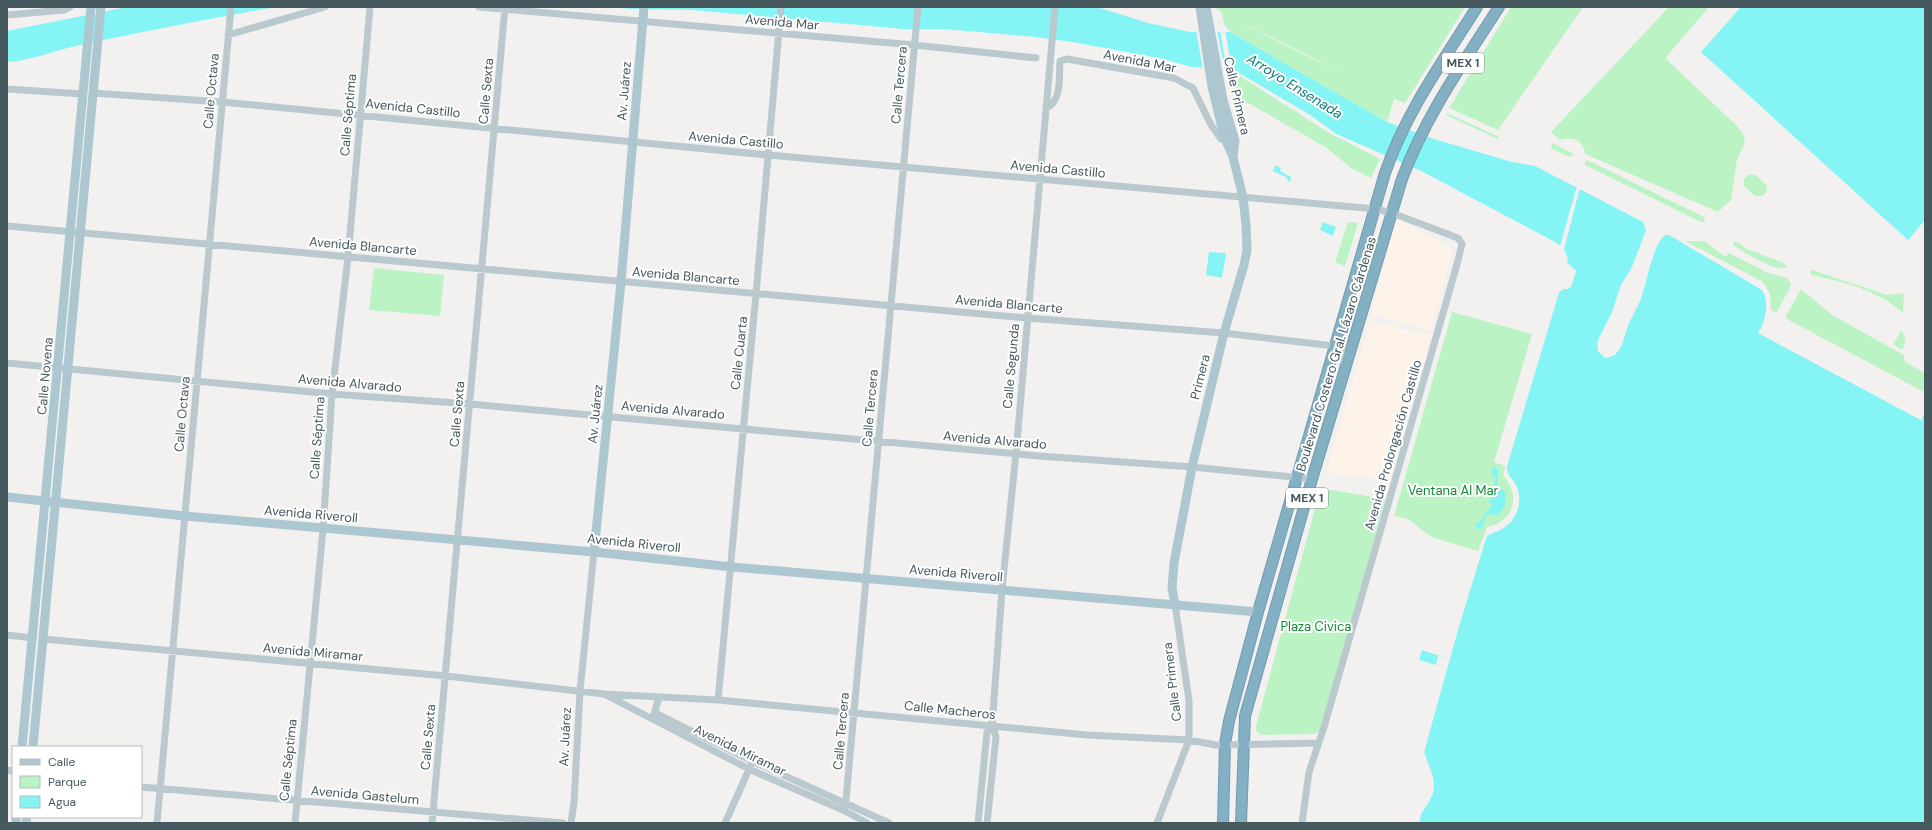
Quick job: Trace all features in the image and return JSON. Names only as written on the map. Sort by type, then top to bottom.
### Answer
[{"type":"highway","name":"Boulevard Costero Gral. Lázaro Cárdenas","points":[[1223,823],[1225,744],[1229,721],[1258,612],[1334,346],[1376,209],[1385,173],[1393,150],[1411,112],[1477,7]]},
{"type":"highway","name":"Boulevard Costero Gral. Lázaro Cárdenas","points":[[1241,823],[1245,716],[1312,479],[1346,370],[1402,179],[1428,120],[1499,7]]},
{"type":"main road","name":"Calle Novena","points":[[33,746],[57,502],[71,232],[91,7]]},
{"type":"main road","name":"Calle Novena","points":[[22,746],[46,501],[81,233],[101,7]]},
{"type":"main road","name":"Av. Juárez","points":[[594,552],[621,282],[644,7]]},
{"type":"main road","name":"Calle Primera","points":[[1203,8],[1216,86],[1231,141],[1233,157]]},
{"type":"main road","name":"Primera","points":[[1175,604],[1172,588],[1174,564],[1192,467],[1224,334],[1247,250],[1243,197],[1233,157]]},
{"type":"main road","name":"Avenida Riveroll","points":[[7,497],[185,516],[594,552],[732,567],[1258,612]]},
{"type":"street","points":[[7,15],[64,10],[70,7]]},
{"type":"street","name":"Calle Octava","points":[[157,823],[231,7]]},
{"type":"street","points":[[228,35],[325,7]]},
{"type":"street","name":"Calle Séptima","points":[[295,823],[323,529],[332,394],[348,257],[370,7]]},
{"type":"street","name":"Avenida Mar","points":[[479,7],[505,8],[778,34],[915,42],[1036,58]]},
{"type":"street","name":"Calle Cuarta","points":[[718,700],[732,567],[781,7]]},
{"type":"street","name":"Calle Tercera","points":[[845,811],[918,7]]},
{"type":"street","name":"Calle Segunda","points":[[992,726],[1002,590],[1016,453],[1055,7]]},
{"type":"street","name":"Calle Sexta","points":[[432,823],[505,8]]},
{"type":"street","name":"Avenida Mar","points":[[1046,108],[1051,106],[1058,94],[1060,62],[1067,59],[1174,78],[1193,88],[1211,126],[1221,140],[1231,141]]},
{"type":"street","points":[[7,88],[83,94]]},
{"type":"street","name":"Avenida Castillo","points":[[94,93],[222,102],[768,155],[1376,209]]},
{"type":"street","name":"Avenida Prolongación Castillo","points":[[1302,823],[1308,778],[1324,728],[1390,500],[1462,244],[1458,238],[1392,213],[1376,209]]},
{"type":"street","name":"Avenida Blancarte","points":[[7,226],[891,306],[1224,334],[1334,346]]},
{"type":"street","points":[[1334,346],[1342,350],[1346,370]]},
{"type":"street","name":"Avenida Alvarado","points":[[7,363],[198,380],[332,394],[470,404],[1016,453],[1192,467],[1312,479]]},
{"type":"street","name":"Av. Juárez","points":[[571,823],[574,803],[580,691],[594,552]]},
{"type":"street","name":"Calle Primera","points":[[1158,823],[1190,740],[1189,701],[1175,604]]},
{"type":"street","points":[[7,635],[33,638]]},
{"type":"street","name":"Avenida Miramar","points":[[43,639],[446,676],[580,691]]},
{"type":"street","name":"Calle Macheros","points":[[580,691],[604,694],[718,700],[1087,735],[1190,740],[1244,745],[1318,743]]},
{"type":"street","name":"Avenida Miramar","points":[[604,694],[846,803],[872,820],[889,823]]},
{"type":"street","points":[[654,717],[659,697]]},
{"type":"street","name":"Avenida Miramar","points":[[654,717],[749,769],[845,811],[867,823]]},
{"type":"street","points":[[978,823],[987,732],[992,726],[996,733],[987,823]]},
{"type":"street","points":[[725,823],[752,761]]},
{"type":"street","name":"Avenida Gastelum","points":[[142,787],[563,823]]},
{"type":"shaded area","points":[[1396,218],[1452,250],[1432,331],[1371,314]]},
{"type":"shaded area","points":[[1370,321],[1431,336],[1389,480],[1326,473]]},
{"type":"green space","points":[[1213,7],[1465,7],[1405,103],[1394,99],[1387,122],[1230,32],[1224,24],[1222,12]],"holes":[[[1247,25],[1344,74],[1300,53]]]},
{"type":"green space","points":[[1511,7],[1583,7],[1498,130],[1449,108]]},
{"type":"green space","points":[[1669,7],[1709,7],[1667,56],[1667,60],[1735,124],[1743,134],[1745,142],[1737,160],[1731,200],[1718,212],[1585,154],[1582,145],[1577,140],[1560,140],[1551,132]]},
{"type":"green space","points":[[1233,74],[1240,76],[1326,131],[1380,159],[1371,178],[1351,168],[1327,148],[1250,104],[1237,101]]},
{"type":"green space","points":[[1447,113],[1499,137],[1498,139],[1446,115]]},
{"type":"green space","points":[[1553,143],[1572,153],[1573,155],[1570,157],[1552,149],[1551,145]]},
{"type":"green space","points":[[1587,160],[1704,217],[1705,222],[1701,222],[1585,165]]},
{"type":"green space","points":[[1750,174],[1756,175],[1767,186],[1767,191],[1763,196],[1755,196],[1744,186],[1744,179]]},
{"type":"green space","points":[[1348,222],[1358,223],[1345,266],[1335,262]]},
{"type":"green space","points":[[1685,241],[1705,241],[1724,256],[1727,256],[1729,253],[1768,273],[1787,278],[1791,284],[1790,288],[1776,313],[1771,310],[1770,294],[1763,282]]},
{"type":"green space","points":[[1735,241],[1747,249],[1784,263],[1787,267],[1776,267],[1760,261],[1733,245]]},
{"type":"green space","points":[[374,268],[444,275],[440,316],[369,310]]},
{"type":"green space","points":[[1812,270],[1887,295],[1904,293],[1903,313],[1883,298],[1848,284],[1812,275],[1810,273]]},
{"type":"green space","points":[[1801,289],[1832,315],[1904,355],[1905,362],[1925,373],[1924,392],[1785,318]]},
{"type":"green space","name":"Ventana Al Mar","points":[[1452,312],[1532,334],[1494,462],[1505,466],[1503,476],[1509,483],[1512,491],[1512,507],[1503,520],[1487,527],[1478,551],[1431,537],[1408,519],[1394,516]]},
{"type":"green space","points":[[1900,330],[1905,339],[1905,344],[1902,350],[1893,344],[1900,333]]},
{"type":"green space","name":"Plaza Civica","points":[[1326,489],[1385,499],[1384,504],[1322,727],[1319,732],[1314,734],[1262,735],[1257,732],[1256,726],[1319,494],[1322,490]]},
{"type":"water","points":[[127,7],[277,7],[151,30],[76,46],[24,60],[7,62],[7,31]]},
{"type":"water","name":"Arroyo Ensenada","points":[[613,7],[1097,7],[1148,23],[1190,32],[1230,32],[1387,122],[1434,139],[1512,162],[1535,166],[1643,222],[1646,230],[1632,267],[1621,285],[1612,312],[1597,342],[1598,351],[1605,358],[1611,357],[1615,354],[1621,346],[1642,296],[1654,253],[1665,235],[1669,235],[1762,290],[1766,300],[1766,312],[1759,333],[1921,420],[1925,412],[1925,823],[1419,823],[1421,814],[1430,800],[1433,777],[1424,752],[1446,668],[1419,660],[1422,650],[1449,659],[1486,538],[1488,535],[1510,523],[1517,512],[1519,494],[1508,473],[1507,466],[1559,292],[1563,289],[1568,289],[1576,272],[1567,262],[1566,253],[1557,243],[1421,171],[1336,134],[1310,115],[1232,69],[1192,67],[1159,58],[1036,37],[944,29],[904,29],[692,10],[631,9]]},
{"type":"water","points":[[1741,7],[1925,7],[1925,220],[1908,240],[1701,52]]},
{"type":"water","points":[[1275,165],[1281,168],[1280,171],[1291,177],[1289,182],[1286,177],[1273,171]]},
{"type":"water","points":[[1323,222],[1336,227],[1333,236],[1320,230]]},
{"type":"water","points":[[1209,252],[1226,253],[1222,278],[1206,275]]},
{"type":"water","points":[[1492,468],[1496,468],[1498,470],[1497,488],[1506,492],[1505,505],[1499,515],[1487,514],[1482,528],[1477,530],[1475,524],[1482,520],[1484,514],[1488,511],[1491,506],[1490,501],[1495,491],[1493,486],[1496,479],[1491,473]]},
{"type":"pier","points":[[1196,30],[1217,30],[1225,71],[1203,70]]},
{"type":"pier","points":[[1220,30],[1225,30],[1232,69],[1310,115],[1336,134],[1421,171],[1560,246],[1577,186],[1580,188],[1564,249],[1568,259],[1567,262],[1576,271],[1571,287],[1563,289],[1559,292],[1506,471],[1517,488],[1519,496],[1518,508],[1511,522],[1500,530],[1488,535],[1486,538],[1461,619],[1424,752],[1434,784],[1433,794],[1421,814],[1419,823],[1418,816],[1429,799],[1432,786],[1430,774],[1422,754],[1444,670],[1444,668],[1436,665],[1438,656],[1448,657],[1486,534],[1509,521],[1516,507],[1517,496],[1515,488],[1505,472],[1505,466],[1557,292],[1562,287],[1569,286],[1573,272],[1565,263],[1563,252],[1556,244],[1420,173],[1335,136],[1309,117],[1235,72],[1227,71]]},
{"type":"pier","points":[[1767,318],[1761,333],[1920,418],[1925,410],[1921,420],[1758,333]]}]
